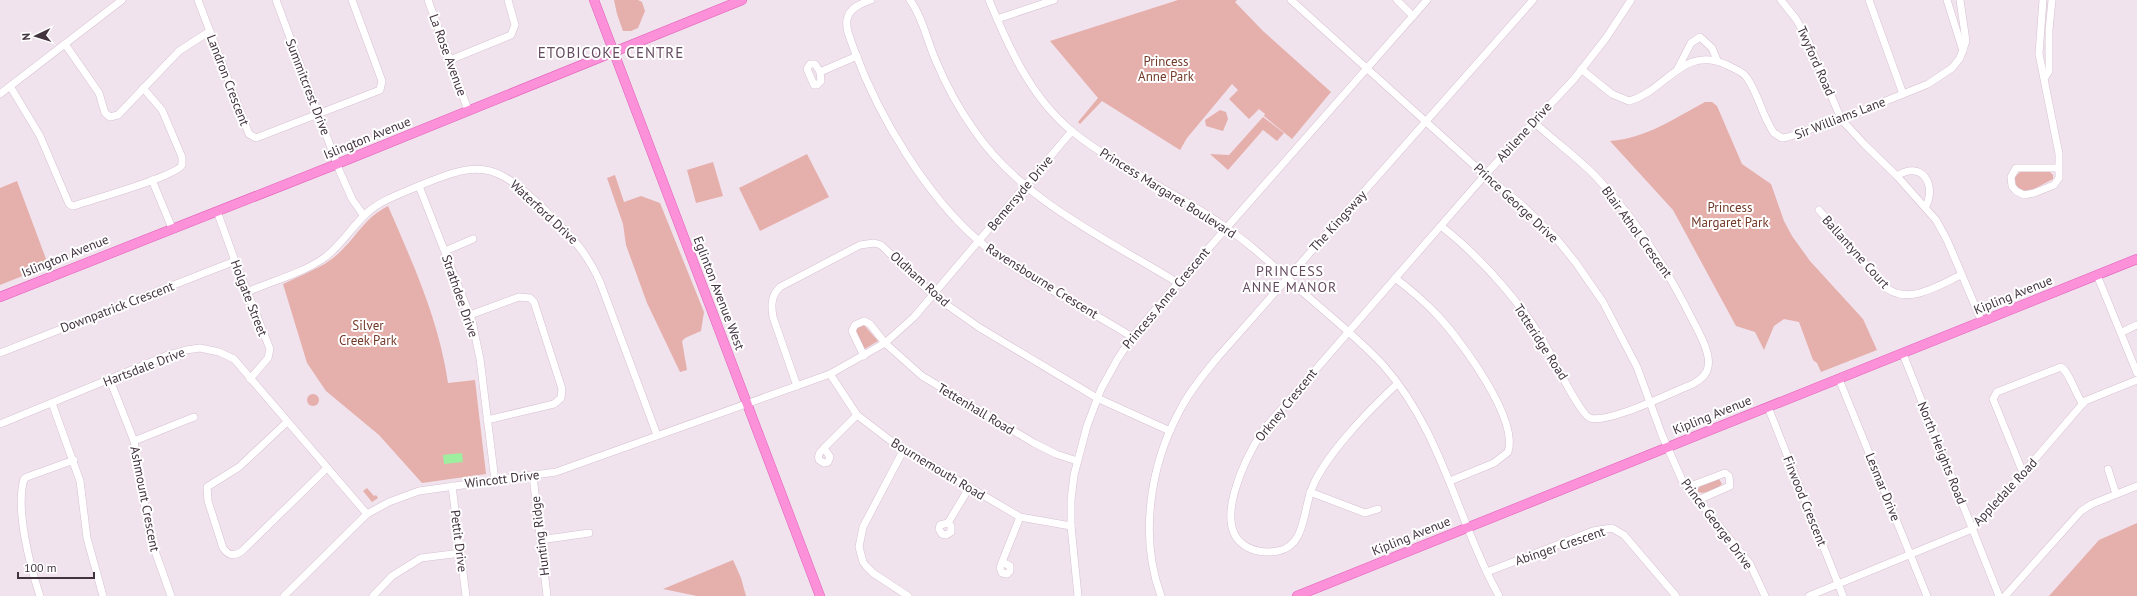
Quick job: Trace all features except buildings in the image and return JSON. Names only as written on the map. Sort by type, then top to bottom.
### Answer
[{"type":"main road","name":"Eglinton Avenue West","points":[[594,0],[820,596]]},
{"type":"main road","name":"Islington Avenue","points":[[0,297],[337,164],[742,0]]},
{"type":"main road","name":"Kipling Avenue","points":[[1297,596],[2137,259]]},
{"type":"street","points":[[0,94],[122,0]]},
{"type":"street","name":"Landron Crescent","points":[[198,0],[251,137],[260,137],[319,114]]},
{"type":"street","name":"Summitcrest Drive","points":[[276,0],[337,164],[352,199],[364,216]]},
{"type":"street","points":[[319,114],[379,91],[382,86],[352,0]]},
{"type":"street","name":"La Rose Avenue","points":[[428,0],[468,110]]},
{"type":"street","points":[[450,60],[511,35],[515,25],[508,0]]},
{"type":"street","name":"Ravensbourne Crescent","points":[[871,0],[853,9],[847,20],[847,30],[857,56],[890,127],[921,175],[954,216],[979,241],[1024,272],[1132,337]]},
{"type":"street","points":[[910,0],[917,10],[936,61],[974,130],[994,155],[1026,187],[1054,207],[1178,283]]},
{"type":"street","name":"Princess Margaret Boulevard","points":[[989,0],[1011,51],[1027,78],[1048,106],[1072,131],[1107,155],[1227,227],[1348,332],[1382,365],[1424,423],[1450,481],[1487,572],[1499,596]]},
{"type":"street","points":[[997,19],[1054,0]]},
{"type":"street","name":"Prince George Drive","points":[[1291,0],[1427,121],[1485,175],[1521,204],[1551,233],[1576,263],[1604,302],[1637,367],[1682,480],[1750,564],[1765,596]]},
{"type":"street","points":[[1397,0],[1414,16]]},
{"type":"street","name":"Princess Anne Crescent","points":[[1078,596],[1071,526],[1071,500],[1077,461],[1086,426],[1097,398],[1117,360],[1132,337],[1178,283],[1427,0]]},
{"type":"street","name":"The Kingsway","points":[[1161,596],[1153,567],[1149,516],[1155,479],[1170,431],[1179,412],[1203,376],[1533,0]]},
{"type":"street","name":"Abilene Drive","points":[[1348,332],[1485,175],[1582,69],[1606,38],[1631,0]]},
{"type":"street","name":"Twyford Road","points":[[1781,0],[1796,18],[1807,38],[1841,119],[1926,206],[1936,220],[1947,240],[1982,322]]},
{"type":"street","points":[[1869,0],[1903,94]]},
{"type":"street","points":[[1946,0],[1963,51]]},
{"type":"street","name":"Sir Williams Lane","points":[[1717,60],[1744,74],[1748,79],[1770,128],[1778,136],[1793,136],[1841,119],[1928,84],[1947,73],[1959,61],[1963,51],[1966,30],[1960,0]]},
{"type":"street","points":[[2043,0],[2039,54],[2045,77],[2059,154],[2057,182],[2046,188],[2024,195],[2016,191],[2012,186],[2011,177],[2016,168],[2057,168]]},
{"type":"street","points":[[2045,77],[2049,70],[2049,30],[2052,0]]},
{"type":"street","points":[[65,44],[99,93],[107,116],[110,117],[118,115],[179,51],[210,30]]},
{"type":"street","points":[[1582,69],[1612,94],[1629,101],[1642,96],[1686,64],[1702,60],[1717,60],[1712,48],[1700,37],[1690,43],[1677,70]]},
{"type":"street","points":[[820,72],[857,56]]},
{"type":"street","points":[[10,86],[40,136],[70,204],[73,206],[152,180],[180,168],[183,161],[162,110],[153,97],[143,88]]},
{"type":"street","name":"Blair Athol Crescent","points":[[1534,122],[1585,166],[1620,205],[1651,246],[1672,280],[1700,334],[1707,354],[1708,366],[1704,376],[1693,384],[1650,401]]},
{"type":"street","name":"Bemersyde Drive","points":[[747,403],[830,374],[885,343],[914,317],[1072,131]]},
{"type":"street","name":"Waterford Drive","points":[[247,292],[318,262],[333,250],[364,216],[386,200],[460,171],[476,169],[498,173],[522,188],[576,242],[590,260],[600,282],[656,435]]},
{"type":"street","points":[[1897,176],[1902,173],[1915,172],[1925,175],[1930,184],[1930,191],[1926,206]]},
{"type":"street","points":[[152,180],[172,228]]},
{"type":"street","name":"Strathdee Drive","points":[[419,186],[470,315],[480,360],[494,481]]},
{"type":"street","name":"Ballantyne Court","points":[[1819,210],[1882,284],[1893,293],[1900,296],[1912,295],[1961,275]]},
{"type":"street","name":"Holgate Street","points":[[218,211],[247,292],[270,349],[268,358],[250,379]]},
{"type":"street","name":"Totteridge Road","points":[[1441,226],[1464,245],[1510,294],[1548,350],[1584,415],[1589,418],[1607,418],[1650,401]]},
{"type":"street","points":[[445,251],[473,240]]},
{"type":"street","name":"Oldham Road","points":[[797,386],[772,311],[773,295],[780,287],[860,245],[874,243],[886,248],[934,294],[980,328],[1097,398],[1170,431]]},
{"type":"street","name":"Downpatrick Crescent","points":[[0,353],[235,260]]},
{"type":"street","points":[[2097,275],[2122,332],[2137,373]]},
{"type":"street","points":[[1395,278],[1437,315],[1464,348],[1495,399],[1510,434],[1508,452],[1499,460],[1450,481]]},
{"type":"street","points":[[470,315],[519,297],[530,298],[534,302],[562,389],[561,398],[554,404],[487,420]]},
{"type":"street","points":[[864,356],[853,335],[853,328],[857,323],[864,321],[870,324],[885,343]]},
{"type":"street","points":[[2122,332],[2137,325]]},
{"type":"street","name":"Orkney Crescent","points":[[1348,332],[1277,413],[1258,438],[1248,456],[1234,495],[1231,519],[1234,535],[1244,545],[1261,552],[1280,551],[1287,548],[1298,536],[1301,530],[1310,492],[1318,474],[1331,456],[1397,384]]},
{"type":"street","name":"Tettenhall Road","points":[[885,343],[917,372],[943,389],[1034,443],[1056,454],[1077,461]]},
{"type":"street","name":"Hartsdale Drive","points":[[0,423],[110,380],[168,355],[200,348],[219,352],[234,359],[367,514]]},
{"type":"street","name":"North Heights Road","points":[[1903,354],[1999,596]]},
{"type":"street","points":[[2023,474],[1993,399],[1997,392],[2061,367],[2065,370],[2076,396],[2083,404]]},
{"type":"street","name":"Bournemouth Road","points":[[830,374],[857,415],[904,449],[1020,518],[1071,526]]},
{"type":"street","name":"Lesmar Drive","points":[[1839,378],[1927,596]]},
{"type":"street","name":"Ashmount Crescent","points":[[110,380],[134,441],[139,462],[150,538],[171,596]]},
{"type":"street","name":"Appledale Road","points":[[1809,596],[1972,529],[2023,474],[2083,404],[2091,397],[2137,380]]},
{"type":"street","points":[[52,403],[74,460],[80,481],[93,566],[103,596]]},
{"type":"street","name":"Wincott Drive","points":[[284,596],[367,514],[409,494],[452,486],[556,472],[747,403]]},
{"type":"street","name":"Firwood Crescent","points":[[1768,407],[1843,596]]},
{"type":"street","points":[[824,448],[857,415]]},
{"type":"street","points":[[134,441],[194,417]]},
{"type":"street","points":[[287,422],[238,467],[207,487],[208,501],[223,548],[227,554],[233,555],[241,552],[327,468]]},
{"type":"street","points":[[904,449],[863,527],[859,546],[863,562],[866,566],[873,573],[908,596]]},
{"type":"street","points":[[40,596],[31,570],[20,504],[21,488],[24,479],[27,477],[74,460]]},
{"type":"street","points":[[2108,469],[2116,494]]},
{"type":"street","points":[[1688,487],[1725,473],[1729,476],[1730,486],[1698,500]]},
{"type":"street","name":"Hunting Ridge","points":[[533,476],[547,596]]},
{"type":"street","name":"Pettit Drive","points":[[452,486],[466,596]]},
{"type":"street","points":[[2005,596],[2076,515],[2092,504],[2137,486]]},
{"type":"street","points":[[948,523],[969,488]]},
{"type":"street","points":[[1310,492],[1365,512],[1378,509]]},
{"type":"street","points":[[1002,562],[1020,518]]},
{"type":"street","name":"Abinger Crescent","points":[[1487,572],[1593,531],[1612,528],[1624,534],[1676,596]]},
{"type":"street","points":[[540,540],[589,533]]},
{"type":"street","points":[[373,596],[392,576],[421,558],[461,553]]},
{"type":"green space","points":[[614,0],[638,0],[642,2],[645,11],[638,28],[631,31],[623,31]]},
{"type":"green space","name":"Princess Anne Park","points":[[1178,0],[1237,0],[1235,2],[1263,31],[1331,92],[1292,139],[1264,116],[1265,114],[1259,109],[1249,119],[1229,99],[1238,90],[1232,84],[1187,138],[1180,150],[1102,101],[1080,124],[1078,122],[1098,98],[1050,41]]},
{"type":"green space","name":"Princess Margaret Park","points":[[1705,102],[1712,102],[1717,106],[1742,164],[1771,184],[1784,221],[1792,236],[1810,261],[1863,319],[1877,350],[1821,372],[1817,363],[1813,360],[1799,322],[1784,319],[1774,326],[1764,350],[1755,332],[1736,326],[1673,210],[1610,141],[1648,132]]},
{"type":"green space","points":[[1220,110],[1226,112],[1228,119],[1223,131],[1206,126],[1205,120]]},
{"type":"green space","points":[[1263,117],[1284,133],[1277,141],[1263,130],[1228,170],[1210,154],[1229,155]]},
{"type":"green space","points":[[807,154],[829,197],[760,231],[739,188]]},
{"type":"green space","points":[[713,162],[723,196],[696,203],[687,170]]},
{"type":"green space","points":[[2021,171],[2050,172],[2053,175],[2053,179],[2032,190],[2022,191],[2015,185],[2014,178]]},
{"type":"green space","points":[[615,175],[624,202],[641,196],[660,203],[704,312],[701,331],[685,338],[682,341],[687,370],[680,372],[647,303],[626,245],[623,224],[607,178]]},
{"type":"green space","points":[[17,181],[49,267],[45,267],[0,285],[0,188]]},
{"type":"green space","name":"Silver Creek Park","points":[[388,206],[416,271],[432,315],[444,360],[448,383],[475,380],[486,474],[422,483],[379,435],[326,391],[307,363],[283,284],[314,270],[336,256],[368,221]]},
{"type":"green space","points":[[864,325],[878,341],[863,350],[856,339],[855,327]]},
{"type":"green space","points":[[311,394],[315,394],[319,400],[315,406],[311,406],[307,402],[307,398]]},
{"type":"green space","points":[[1719,479],[1722,484],[1717,488],[1707,492],[1698,492],[1700,486]]},
{"type":"green space","points":[[367,488],[374,496],[376,495],[378,498],[372,502],[363,491]]},
{"type":"green space","points":[[2137,523],[2137,596],[2049,596],[2099,540]]},
{"type":"green space","points":[[733,560],[741,578],[746,596],[697,596],[663,589]]},
{"type":"shaded area","points":[[462,453],[463,462],[444,464],[443,455]]},
{"type":"district","name":"ETOBICOKE CENTRE","points":[[611,52]]},
{"type":"district","name":"PRINCESS ANNE MANOR","points":[[1290,280]]}]
